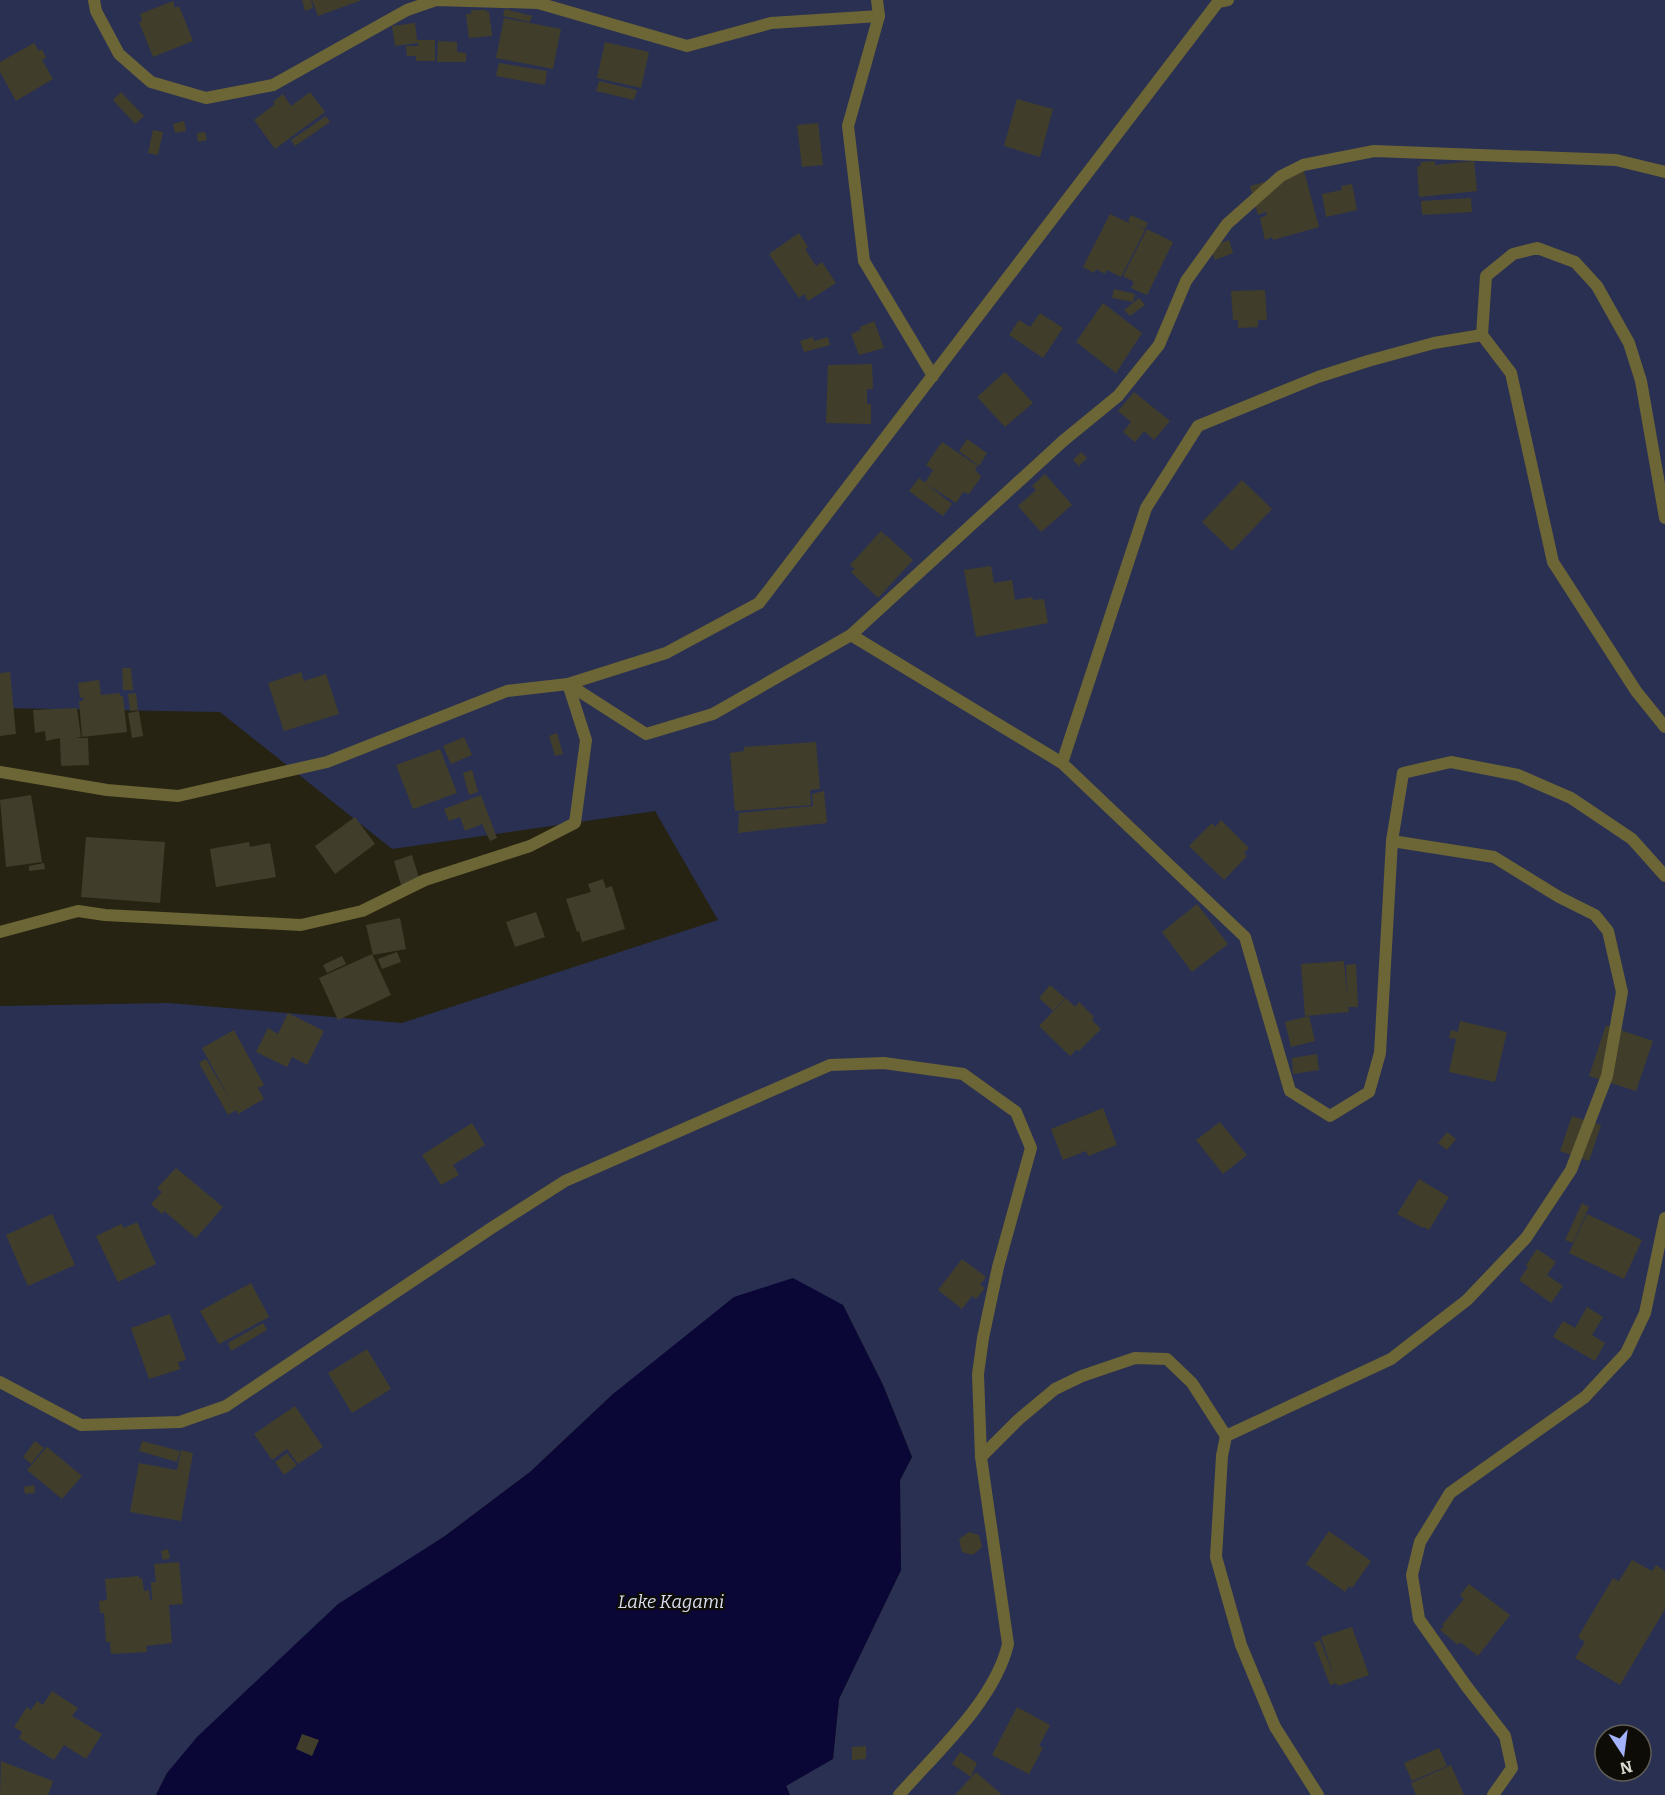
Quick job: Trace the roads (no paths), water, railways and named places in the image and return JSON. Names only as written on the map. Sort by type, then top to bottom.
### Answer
[{"type":"street","points":[[94,0],[96,10],[119,54],[143,75],[151,81],[206,98],[273,85],[407,10],[436,0],[538,3],[687,46],[771,23],[879,16]]},
{"type":"street","points":[[877,0],[879,16],[848,126],[864,261],[933,376]]},
{"type":"street","points":[[0,772],[107,790],[178,796],[327,762],[507,691],[568,684],[666,653],[759,603],[1220,1]]},
{"type":"street","points":[[568,684],[646,734],[713,714],[851,635],[1063,441],[1118,396],[1160,345],[1186,281],[1227,224],[1281,176],[1303,165],[1374,151],[1616,160],[1665,172]]},
{"type":"street","points":[[1665,518],[1641,381],[1629,343],[1597,286],[1575,262],[1537,249],[1513,254],[1486,276],[1482,335],[1511,373],[1553,562],[1636,691],[1665,727]]},
{"type":"street","points":[[1062,763],[1146,508],[1198,426],[1318,377],[1434,343],[1482,335]]},
{"type":"street","points":[[851,635],[1062,763],[1245,937],[1290,1091],[1330,1116],[1369,1092],[1380,1053],[1392,841],[1403,773],[1451,762],[1518,775],[1571,798],[1632,839],[1665,876]]},
{"type":"street","points":[[0,932],[78,911],[105,915],[301,925],[362,911],[425,880],[530,846],[575,823],[586,740],[568,684]]},
{"type":"street","points":[[1226,1436],[1391,1359],[1467,1300],[1526,1238],[1570,1170],[1606,1076],[1622,992],[1608,931],[1595,915],[1559,897],[1494,857],[1392,841]]},
{"type":"street","points":[[0,1382],[81,1425],[180,1422],[226,1406],[492,1227],[565,1181],[830,1065],[884,1063],[963,1074],[1017,1112],[1031,1148],[998,1267],[982,1338],[978,1374],[981,1457],[1008,1644],[1003,1665],[978,1706],[899,1795]]},
{"type":"street","points":[[1493,1795],[1512,1768],[1505,1736],[1419,1619],[1412,1575],[1420,1542],[1450,1493],[1585,1397],[1626,1353],[1645,1313],[1665,1218]]},
{"type":"street","points":[[981,1457],[1018,1420],[1055,1389],[1082,1376],[1135,1358],[1167,1359],[1192,1383],[1226,1436],[1222,1456],[1216,1557],[1241,1645],[1275,1727],[1318,1795]]},
{"type":"water","name":"Lake Kagami","points":[[793,1278],[843,1305],[883,1385],[912,1457],[900,1480],[901,1570],[839,1699],[833,1759],[786,1786],[790,1795],[156,1795],[167,1773],[197,1737],[338,1604],[445,1536],[530,1472],[613,1394],[734,1297]]}]
